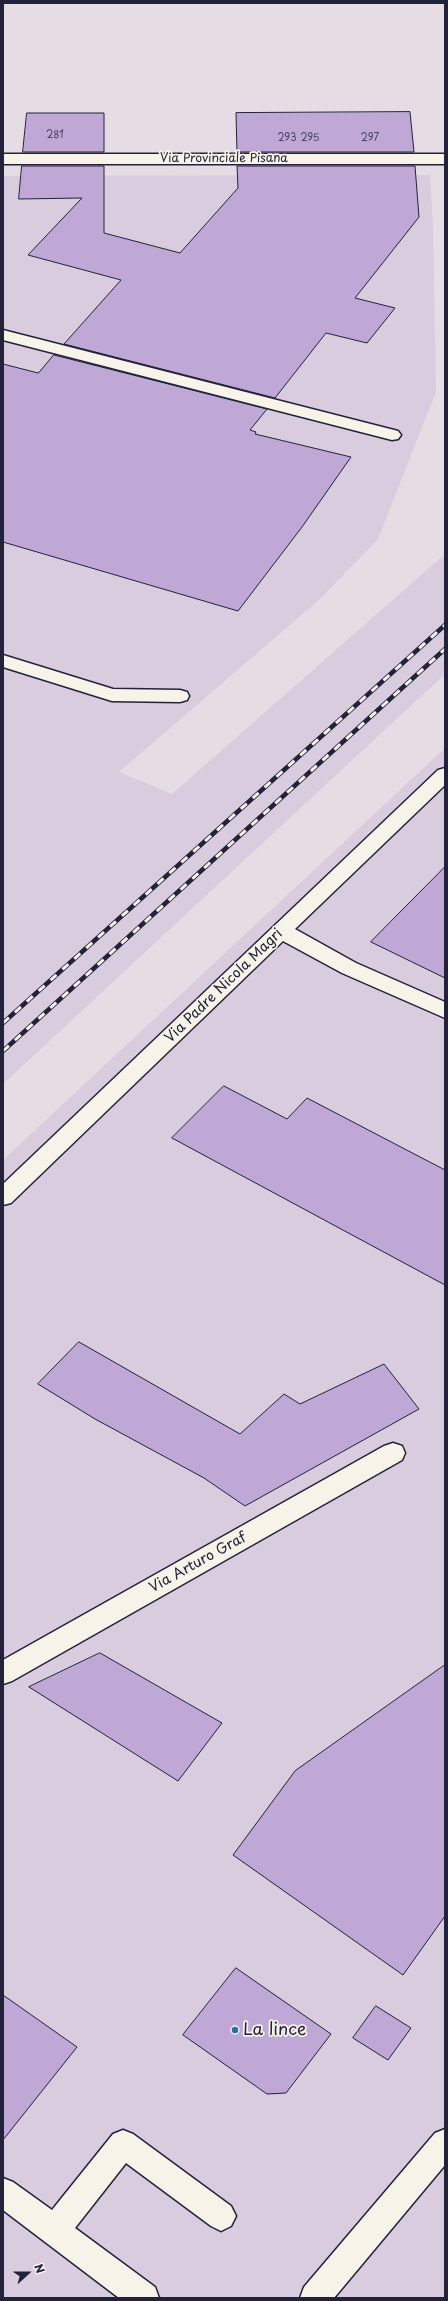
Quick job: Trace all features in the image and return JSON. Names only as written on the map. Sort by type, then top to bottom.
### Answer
[{"type":"street","name":"Via Provinciale Pisana","points":[[3,159],[445,159]]},
{"type":"street","points":[[3,335],[392,435]]},
{"type":"street","points":[[3,661],[112,695],[180,696]]},
{"type":"street","name":"Via Padre Nicola Magri","points":[[3,1197],[445,774]]},
{"type":"street","points":[[282,931],[349,968],[445,1011]]},
{"type":"street","name":"Via Arturo Graf","points":[[3,1674],[393,1453]]},
{"type":"street","points":[[315,2298],[445,2143]]},
{"type":"street","points":[[54,2231],[123,2144],[221,2216]]},
{"type":"street","points":[[3,2192],[144,2298]]},
{"type":"shaded area","points":[[430,175],[433,226],[436,392],[378,539],[320,599],[119,772],[172,794],[445,554],[445,674],[3,1084],[3,176]]},
{"type":"shaded area","points":[[445,748],[445,2298],[3,2298],[3,1160]]},
{"type":"building","points":[[410,112],[414,152],[237,152],[236,113]]},
{"type":"building","points":[[27,113],[104,113],[104,152],[23,152]]},
{"type":"building","points":[[22,166],[104,166],[104,233],[180,253],[238,188],[237,166],[415,166],[419,217],[355,298],[395,308],[367,343],[326,333],[275,398],[64,344],[121,280],[28,255],[82,198],[19,199]]},
{"type":"building","points":[[54,355],[267,409],[250,430],[256,432],[255,434],[351,457],[302,527],[238,611],[3,542],[3,364],[38,373]]},
{"type":"building","points":[[445,867],[445,978],[371,942]]},
{"type":"building","points":[[224,1086],[287,1119],[307,1098],[445,1170],[445,1285],[172,1138]]},
{"type":"building","points":[[79,1342],[240,1434],[284,1394],[300,1404],[384,1364],[419,1409],[245,1506],[204,1478],[95,1419],[38,1384]]},
{"type":"building","points":[[100,1653],[222,1723],[178,1781],[29,1687]]},
{"type":"building","points":[[445,1665],[445,1916],[403,1975],[233,1855],[295,1771]]},
{"type":"building","name":"La lince","points":[[236,1968],[331,2034],[286,2093],[267,2094],[183,2035]]},
{"type":"building","points":[[3,1995],[77,2047],[3,2140]]},
{"type":"building","points":[[376,2006],[411,2028],[388,2060],[353,2038]]},
{"type":"railway","points":[[3,1023],[445,625]]},
{"type":"railway","points":[[3,1051],[445,649]]},
{"type":"place","name":"La lince","points":[[235,2030]]}]
